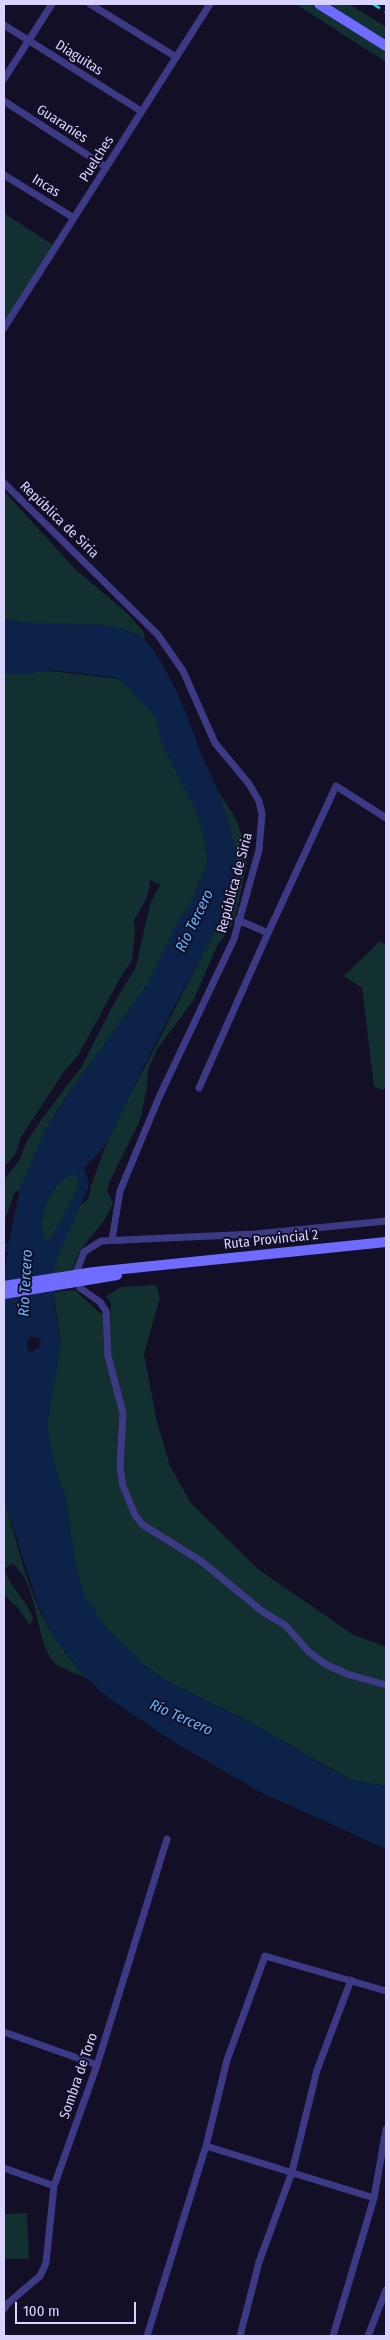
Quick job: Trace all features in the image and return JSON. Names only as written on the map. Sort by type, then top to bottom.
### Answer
[{"type":"main road","points":[[319,4],[386,46]]},
{"type":"main road","name":"Ruta Provincial 2","points":[[4,1294],[159,1265],[386,1242]]},
{"type":"main road","name":"Ruta Provincial 2","points":[[4,1286],[95,1276]]},
{"type":"street","points":[[4,79],[52,4]]},
{"type":"street","points":[[90,4],[176,57]]},
{"type":"street","name":"Puelches","points":[[4,328],[209,4]]},
{"type":"street","name":"Diaguitas","points":[[4,25],[141,111]]},
{"type":"street","name":"Guaraníes","points":[[4,102],[106,167]]},
{"type":"street","name":"Incas","points":[[4,175],[74,218]]},
{"type":"street","name":"República de Siria","points":[[4,483],[158,635],[183,671],[215,743],[248,784],[258,800],[262,814],[259,850],[234,939],[160,1095],[120,1191],[112,1240]]},
{"type":"street","points":[[199,1088],[336,786],[386,818]]},
{"type":"street","points":[[238,920],[268,933]]},
{"type":"street","points":[[77,1270],[80,1258],[90,1246],[101,1241],[255,1234],[386,1221]]},
{"type":"street","points":[[80,1288],[100,1302],[106,1311],[108,1356],[123,1413],[120,1466],[123,1486],[135,1515],[148,1528],[201,1561],[263,1612],[285,1625],[309,1652],[325,1664],[347,1674],[386,1685]]},
{"type":"street","name":"Sombra de Toro","points":[[4,2309],[6,2304],[40,2276],[46,2263],[54,2186],[97,2066],[167,1839]]},
{"type":"street","points":[[150,2336],[206,2146],[227,2060],[265,1956],[386,1991]]},
{"type":"street","points":[[240,2336],[259,2262],[292,2172],[315,2077],[351,1980]]},
{"type":"street","points":[[4,2032],[97,2066]]},
{"type":"street","points":[[333,2336],[374,2198],[386,2129]]},
{"type":"street","points":[[206,2146],[374,2198]]},
{"type":"street","points":[[4,2168],[54,2186]]},
{"type":"street","points":[[368,2336],[383,2305],[386,2290]]},
{"type":"green space","points":[[310,4],[386,52],[386,62],[297,5]]},
{"type":"green space","points":[[328,4],[349,4],[386,27],[386,41]]},
{"type":"green space","points":[[4,213],[53,245],[4,322]]},
{"type":"green space","points":[[4,491],[76,570],[125,611],[144,632],[145,640],[137,634],[78,625],[31,624],[4,619]]},
{"type":"green space","points":[[41,670],[120,679],[150,710],[156,718],[162,744],[194,806],[204,837],[207,864],[193,899],[147,985],[59,1107],[45,1131],[20,1190],[15,1192],[4,1223],[4,1179],[19,1161],[27,1141],[41,1120],[82,1066],[113,1005],[136,967],[151,902],[160,885],[150,880],[150,886],[143,906],[134,920],[135,932],[132,960],[119,980],[79,1054],[63,1073],[21,1137],[15,1155],[4,1167],[4,674],[27,674]]},
{"type":"green space","points":[[218,791],[236,819],[247,849],[247,862],[234,920],[218,944],[193,1001],[158,1048],[148,1070],[147,1088],[140,1120],[109,1183],[107,1191],[113,1202],[109,1211],[80,1252],[73,1270],[53,1273],[57,1258],[79,1205],[89,1196],[90,1188],[106,1145],[197,966],[230,890],[234,875],[224,813]]},
{"type":"green space","points":[[380,941],[386,945],[386,1083],[384,1090],[374,1087],[362,988],[344,976]]},
{"type":"green space","points":[[73,1174],[78,1176],[78,1183],[73,1199],[50,1240],[46,1241],[42,1223],[47,1203],[58,1185],[65,1178]]},
{"type":"green space","points":[[156,1285],[160,1298],[144,1354],[157,1422],[170,1466],[191,1503],[258,1569],[352,1634],[386,1647],[386,1786],[351,1780],[246,1720],[165,1680],[143,1664],[106,1628],[92,1609],[83,1592],[76,1567],[66,1498],[56,1471],[47,1425],[61,1342],[53,1292],[75,1290],[110,1322],[111,1303],[106,1296],[121,1287]]},
{"type":"green space","points":[[4,1499],[40,1611],[65,1653],[86,1678],[57,1665],[50,1657],[44,1645],[27,1584],[21,1572],[12,1564],[5,1568],[6,1574],[30,1611],[33,1618],[30,1625],[17,1607],[4,1595]]},
{"type":"green space","points":[[27,2213],[29,2259],[4,2259],[4,2214]]},
{"type":"water","name":"Río Tercero","points":[[4,619],[20,622],[109,626],[124,629],[138,635],[156,653],[181,701],[199,749],[216,785],[235,849],[230,891],[222,914],[201,959],[152,1050],[106,1145],[84,1168],[89,1182],[88,1188],[57,1258],[54,1270],[55,1309],[61,1342],[47,1425],[56,1471],[66,1498],[76,1567],[83,1592],[106,1628],[143,1664],[165,1680],[246,1720],[350,1780],[386,1786],[386,1849],[260,1792],[169,1739],[110,1699],[86,1678],[57,1642],[46,1623],[36,1599],[4,1499],[4,1273],[8,1253],[4,1251],[4,1242],[8,1244],[20,1190],[45,1131],[59,1107],[147,985],[174,929],[193,899],[207,864],[204,837],[194,806],[162,744],[156,718],[120,679],[50,670],[27,674],[4,674]],"holes":[[[73,1174],[79,1179],[76,1193],[50,1240],[46,1241],[42,1223],[47,1203],[58,1185],[65,1178]],[[31,1337],[38,1337],[41,1342],[39,1348],[30,1352],[27,1349],[27,1342]]]},
{"type":"railway","points":[[373,4],[386,12]]}]
